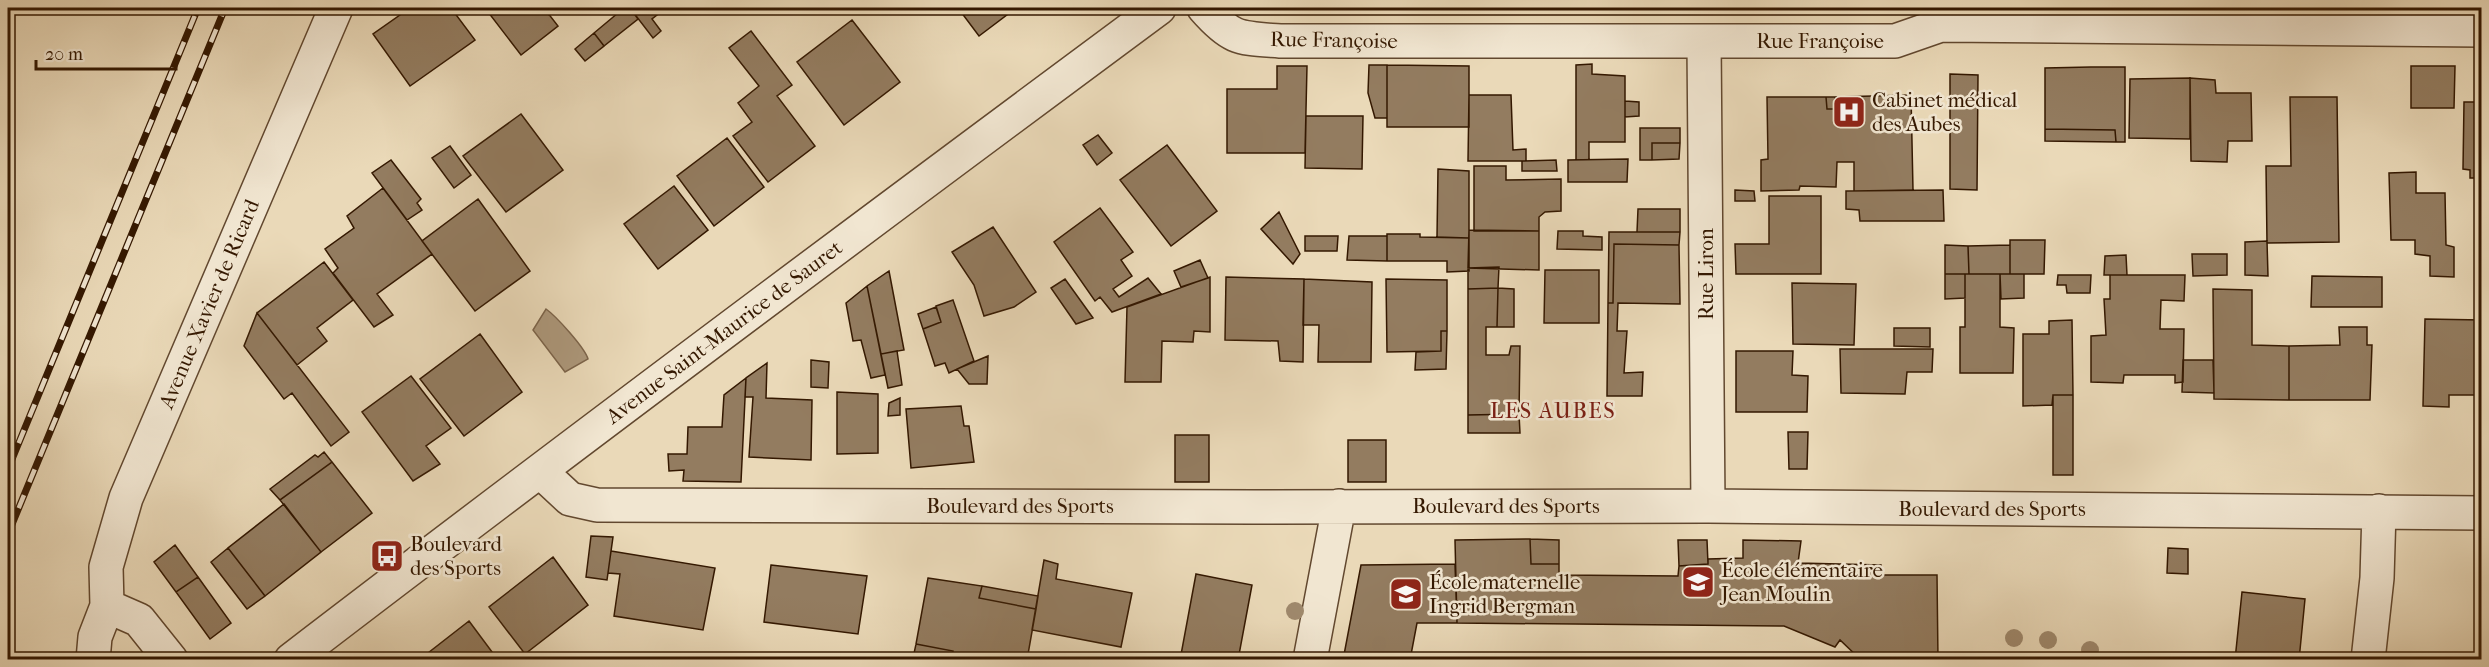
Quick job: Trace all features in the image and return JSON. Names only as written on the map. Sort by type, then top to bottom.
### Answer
[{"type":"street","name":"Avenue Xavier de Ricard","points":[[93,660],[94,637],[107,606],[106,567],[126,498],[336,8]]},
{"type":"street","name":"Avenue Saint-Maurice de Sauret","points":[[291,660],[541,472],[668,372],[1159,8]]},
{"type":"street","name":"Rue Françoise","points":[[1204,8],[1222,28],[1244,38],[1268,40],[1704,42],[1894,40],[1941,16],[2481,30]]},
{"type":"street","name":"Rue Liron","points":[[1704,42],[1708,506]]},
{"type":"street","name":"Boulevard des Sports","points":[[541,472],[570,499],[597,505],[1708,506],[2481,513]]},
{"type":"street","points":[[1310,660],[1339,506]]},
{"type":"street","points":[[2368,660],[2377,578],[2379,511]]},
{"type":"street","points":[[107,606],[139,621],[171,660]]},
{"type":"shaded area","points":[[546,309],[570,332],[588,359],[565,372],[533,330]]},
{"type":"building","points":[[410,8],[451,8],[475,40],[410,86],[373,34]]},
{"type":"building","points":[[485,8],[544,8],[558,26],[521,55]]},
{"type":"building","points":[[544,8],[559,8],[549,15]]},
{"type":"building","points":[[624,8],[630,8],[638,19],[604,46],[594,33]]},
{"type":"building","points":[[630,8],[666,8],[652,19],[661,31],[653,38]]},
{"type":"building","points":[[958,8],[1016,8],[979,36]]},
{"type":"building","points":[[852,20],[900,82],[844,125],[797,62]]},
{"type":"building","points":[[751,31],[792,85],[777,96],[815,146],[768,182],[733,136],[752,122],[738,103],[759,86],[729,48]]},
{"type":"building","points":[[594,33],[604,46],[585,61],[575,49]]},
{"type":"building","points":[[1592,64],[1592,74],[1625,76],[1625,142],[1589,142],[1589,160],[1576,160],[1576,65]]},
{"type":"building","points":[[1369,65],[1387,65],[1387,118],[1375,118],[1368,93]]},
{"type":"building","points":[[1387,65],[1469,66],[1469,127],[1387,127]]},
{"type":"building","points":[[1277,66],[1307,66],[1305,153],[1227,153],[1227,89],[1277,89]]},
{"type":"building","points":[[2411,66],[2455,66],[2454,108],[2411,108]]},
{"type":"building","points":[[2125,67],[2125,142],[2116,142],[2115,130],[2045,129],[2045,68]]},
{"type":"building","points":[[1950,74],[1978,75],[1977,190],[1950,189]]},
{"type":"building","points":[[2190,78],[2215,80],[2216,93],[2251,93],[2252,141],[2228,141],[2227,162],[2191,161]]},
{"type":"building","points":[[2190,78],[2190,139],[2129,138],[2130,79]]},
{"type":"building","points":[[1469,95],[1511,95],[1513,150],[1526,149],[1526,161],[1468,161]]},
{"type":"building","points":[[1911,95],[1913,190],[1854,191],[1854,162],[1837,162],[1836,187],[1800,186],[1799,190],[1761,191],[1761,160],[1768,159],[1767,97],[1826,97],[1827,109],[1835,109],[1835,97]]},
{"type":"building","points":[[1826,97],[1835,97],[1835,109],[1827,109]]},
{"type":"building","points":[[2290,97],[2337,97],[2339,242],[2267,243],[2266,166],[2291,166]]},
{"type":"building","points":[[1625,101],[1639,102],[1639,116],[1625,117]]},
{"type":"building","points":[[2464,102],[2482,102],[2482,178],[2470,178],[2470,170],[2463,169]]},
{"type":"building","points":[[521,114],[563,170],[506,212],[463,156]]},
{"type":"building","points":[[1306,116],[1363,116],[1362,169],[1305,168]]},
{"type":"building","points":[[1640,128],[1680,128],[1680,143],[1652,143],[1652,160],[1640,160]]},
{"type":"building","points":[[2045,129],[2115,130],[2116,142],[2045,141]]},
{"type":"building","points":[[1098,135],[1112,153],[1097,165],[1083,145]]},
{"type":"building","points":[[727,138],[764,187],[714,226],[677,176]]},
{"type":"building","points":[[1652,143],[1680,143],[1679,159],[1652,160]]},
{"type":"building","points":[[1167,145],[1217,211],[1171,246],[1120,180]]},
{"type":"building","points":[[450,146],[471,175],[454,188],[432,158]]},
{"type":"building","points":[[1628,159],[1627,182],[1568,182],[1568,160]]},
{"type":"building","points":[[391,160],[421,199],[417,203],[422,210],[407,220],[372,173]]},
{"type":"building","points":[[1556,160],[1557,171],[1522,171],[1522,161]]},
{"type":"building","points":[[1474,166],[1506,166],[1506,180],[1561,179],[1561,211],[1545,212],[1539,217],[1539,231],[1474,231]]},
{"type":"building","points":[[1438,169],[1469,171],[1469,238],[1437,237]]},
{"type":"building","points":[[2416,172],[2416,193],[2445,193],[2446,245],[2454,247],[2454,277],[2430,276],[2430,256],[2415,254],[2415,240],[2391,240],[2389,173]]},
{"type":"building","points":[[674,186],[708,230],[658,269],[624,224]]},
{"type":"building","points":[[383,188],[432,254],[377,294],[393,315],[374,327],[333,273],[338,268],[325,249],[354,228],[347,216]]},
{"type":"building","points":[[1735,190],[1754,191],[1755,201],[1735,201]]},
{"type":"building","points":[[1943,190],[1944,221],[1860,221],[1859,210],[1846,209],[1846,191]]},
{"type":"building","points":[[1769,196],[1821,196],[1821,274],[1736,274],[1735,244],[1769,244]]},
{"type":"building","points":[[478,199],[530,271],[475,311],[422,241]]},
{"type":"building","points":[[1100,208],[1133,252],[1121,260],[1132,276],[1113,289],[1119,297],[1148,278],[1161,294],[1112,312],[1100,297],[1095,301],[1054,242]]},
{"type":"building","points":[[1638,209],[1680,209],[1680,232],[1637,232]]},
{"type":"building","points":[[1279,212],[1300,254],[1293,264],[1261,229]]},
{"type":"building","points":[[993,227],[1036,292],[1014,307],[984,316],[974,285],[952,252]]},
{"type":"building","points":[[1469,230],[1539,231],[1539,270],[1468,268]]},
{"type":"building","points":[[1558,231],[1583,231],[1583,236],[1602,237],[1602,250],[1557,249]]},
{"type":"building","points":[[1609,232],[1680,232],[1679,245],[1614,244],[1613,303],[1608,303]]},
{"type":"building","points":[[1387,234],[1469,238],[1469,271],[1447,272],[1447,261],[1387,261]]},
{"type":"building","points":[[1305,236],[1338,236],[1337,251],[1305,251]]},
{"type":"building","points":[[1349,236],[1387,236],[1387,261],[1347,260]]},
{"type":"building","points":[[2010,240],[2045,240],[2044,274],[2010,274]]},
{"type":"building","points":[[2267,241],[2268,276],[2245,275],[2245,242]]},
{"type":"building","points":[[1614,244],[1679,245],[1680,304],[1618,303],[1617,331],[1627,331],[1624,373],[1643,372],[1642,396],[1607,396],[1608,303],[1613,303]]},
{"type":"building","points":[[1945,245],[1968,246],[1969,274],[1945,274]]},
{"type":"building","points":[[2010,245],[2010,274],[1969,274],[1968,246]]},
{"type":"building","points":[[2192,254],[2227,254],[2227,275],[2193,276]]},
{"type":"building","points":[[2126,255],[2127,275],[2104,275],[2105,256]]},
{"type":"building","points":[[1200,260],[1208,278],[1181,287],[1174,271]]},
{"type":"building","points":[[324,262],[353,300],[317,328],[327,341],[297,365],[257,313]]},
{"type":"building","points":[[1499,267],[1498,288],[1468,289],[1468,268]]},
{"type":"building","points":[[1545,270],[1599,270],[1599,323],[1544,323]]},
{"type":"building","points":[[889,271],[904,350],[881,354],[867,286]]},
{"type":"building","points":[[1945,274],[1965,274],[1965,298],[1945,299]]},
{"type":"building","points":[[1965,274],[2000,274],[2000,327],[2014,328],[2013,373],[1960,373],[1960,327],[1965,327]]},
{"type":"building","points":[[2000,274],[2024,274],[2024,298],[2001,299]]},
{"type":"building","points":[[2058,275],[2091,275],[2090,293],[2067,293],[2066,285],[2057,285]]},
{"type":"building","points":[[2110,275],[2185,275],[2184,301],[2161,300],[2160,329],[2184,329],[2183,382],[2175,383],[2175,375],[2124,375],[2123,383],[2091,382],[2091,336],[2106,335],[2104,299],[2110,299]]},
{"type":"building","points":[[2312,276],[2382,277],[2382,307],[2311,307]]},
{"type":"building","points":[[1210,277],[1210,332],[1194,331],[1193,342],[1162,341],[1161,382],[1125,382],[1127,307]]},
{"type":"building","points":[[1226,277],[1304,279],[1303,362],[1280,361],[1278,341],[1225,340]]},
{"type":"building","points":[[1065,279],[1093,318],[1076,324],[1051,288]]},
{"type":"building","points":[[1304,279],[1372,282],[1371,362],[1318,362],[1319,325],[1303,325]]},
{"type":"building","points":[[1386,279],[1447,280],[1447,331],[1441,331],[1441,351],[1387,352]]},
{"type":"building","points":[[1792,283],[1856,284],[1854,345],[1793,344]]},
{"type":"building","points":[[867,286],[885,375],[871,378],[861,340],[853,341],[846,303]]},
{"type":"building","points":[[1498,288],[1497,327],[1486,327],[1486,355],[1509,355],[1511,346],[1520,346],[1519,414],[1468,415],[1468,289]]},
{"type":"building","points":[[1498,288],[1514,289],[1514,327],[1497,327]]},
{"type":"building","points":[[2213,289],[2252,290],[2252,345],[2289,346],[2289,400],[2214,399]]},
{"type":"building","points":[[953,300],[974,361],[949,373],[945,363],[935,366],[923,329],[941,322],[936,306]]},
{"type":"building","points":[[936,307],[941,322],[923,329],[918,314]]},
{"type":"building","points":[[257,313],[349,432],[331,446],[292,393],[284,399],[244,346]]},
{"type":"building","points":[[2425,319],[2482,320],[2482,395],[2449,395],[2449,407],[2423,406]]},
{"type":"building","points":[[2072,320],[2073,395],[2053,395],[2052,405],[2023,406],[2023,334],[2049,334],[2049,321]]},
{"type":"building","points":[[2339,327],[2367,327],[2367,345],[2372,345],[2370,400],[2289,400],[2289,346],[2340,345]]},
{"type":"building","points":[[1894,328],[1930,328],[1930,347],[1894,346]]},
{"type":"building","points":[[1441,331],[1447,331],[1446,369],[1415,370],[1416,352],[1441,351]]},
{"type":"building","points":[[480,334],[522,392],[464,436],[420,379]]},
{"type":"building","points":[[1840,349],[1933,349],[1932,372],[1907,372],[1905,394],[1841,393]]},
{"type":"building","points":[[897,351],[902,385],[888,388],[881,354]]},
{"type":"building","points":[[1736,351],[1793,351],[1792,375],[1808,376],[1807,412],[1736,412]]},
{"type":"building","points":[[988,356],[987,384],[969,384],[957,369]]},
{"type":"building","points":[[811,360],[829,362],[828,388],[811,387]]},
{"type":"building","points":[[2183,360],[2213,360],[2214,393],[2182,392]]},
{"type":"building","points":[[767,363],[766,398],[812,400],[811,460],[749,457],[753,397],[745,397],[746,378]]},
{"type":"building","points":[[411,376],[451,428],[426,446],[440,464],[413,481],[362,412]]},
{"type":"building","points":[[746,378],[741,482],[683,481],[684,470],[669,471],[668,454],[687,454],[688,427],[722,427],[724,395]]},
{"type":"building","points":[[837,392],[878,394],[878,453],[837,454]]},
{"type":"building","points":[[2053,395],[2073,395],[2073,475],[2053,475]]},
{"type":"building","points":[[900,398],[900,415],[888,416],[889,403]]},
{"type":"building","points":[[961,406],[964,426],[969,426],[974,462],[911,468],[906,409]]},
{"type":"building","points":[[1519,414],[1520,433],[1468,433],[1468,415]]},
{"type":"building","points":[[1788,432],[1808,432],[1807,469],[1789,469]]},
{"type":"building","points":[[1175,435],[1209,435],[1209,482],[1175,482]]},
{"type":"building","points":[[1348,440],[1386,440],[1386,482],[1348,482]]},
{"type":"building","points":[[324,452],[332,462],[280,500],[270,489],[315,455],[318,457]]},
{"type":"building","points":[[332,462],[372,513],[321,552],[280,500]]},
{"type":"building","points":[[284,504],[321,552],[265,596],[228,548]]},
{"type":"building","points":[[591,536],[613,537],[607,580],[586,577]]},
{"type":"building","points":[[1530,539],[1559,540],[1559,564],[1531,564]]},
{"type":"building","points":[[1530,539],[1531,564],[1559,564],[1559,575],[1678,576],[1679,566],[1708,564],[1708,559],[1743,558],[1743,540],[1801,541],[1798,563],[1881,565],[1881,575],[1937,575],[1938,660],[1861,660],[1840,640],[1835,647],[1784,626],[1457,623],[1455,540]]},
{"type":"building","points":[[1678,540],[1707,540],[1708,564],[1679,566]]},
{"type":"building","points":[[175,545],[198,577],[176,592],[154,562]]},
{"type":"building","points":[[228,548],[265,596],[247,609],[211,562]]},
{"type":"building","points":[[2168,548],[2188,549],[2188,574],[2167,573]]},
{"type":"building","points":[[611,551],[715,568],[703,630],[614,616],[620,574],[608,573]]},
{"type":"building","points":[[553,557],[588,605],[525,654],[489,607]]},
{"type":"building","points":[[1044,560],[1058,564],[1056,579],[1132,593],[1121,647],[1032,630]]},
{"type":"building","name":"École maternelle Ingrid Bergman","points":[[1455,564],[1457,623],[1417,623],[1410,660],[1343,660],[1361,565]]},
{"type":"building","points":[[771,565],[867,576],[858,634],[764,622]]},
{"type":"building","points":[[1196,574],[1252,585],[1238,660],[1180,660]]},
{"type":"building","points":[[198,577],[231,623],[210,639],[176,592]]},
{"type":"building","points":[[928,578],[982,586],[979,598],[1036,609],[1027,660],[952,657],[953,651],[916,644]]},
{"type":"building","points":[[982,586],[1038,596],[1036,609],[979,598]]},
{"type":"building","points":[[2242,592],[2305,599],[2299,660],[2235,660]]},
{"type":"building","points":[[469,621],[498,660],[419,660]]},
{"type":"building","points":[[916,644],[953,651],[951,660],[913,658]]},
{"type":"railway","points":[[8,469],[198,8]]},
{"type":"railway","points":[[8,534],[225,8]]},
{"type":"place","name":"Cabinet médical des Aubes","points":[[1849,112]]},
{"type":"place","name":"Boulevard des Sports","points":[[387,556]]},
{"type":"place","name":"École élémentaire Jean Moulin","points":[[1698,582]]},
{"type":"place","name":"École maternelle Ingrid Bergman","points":[[1406,594]]},
{"type":"district","name":"LES AUBES","points":[[1553,411]]}]
